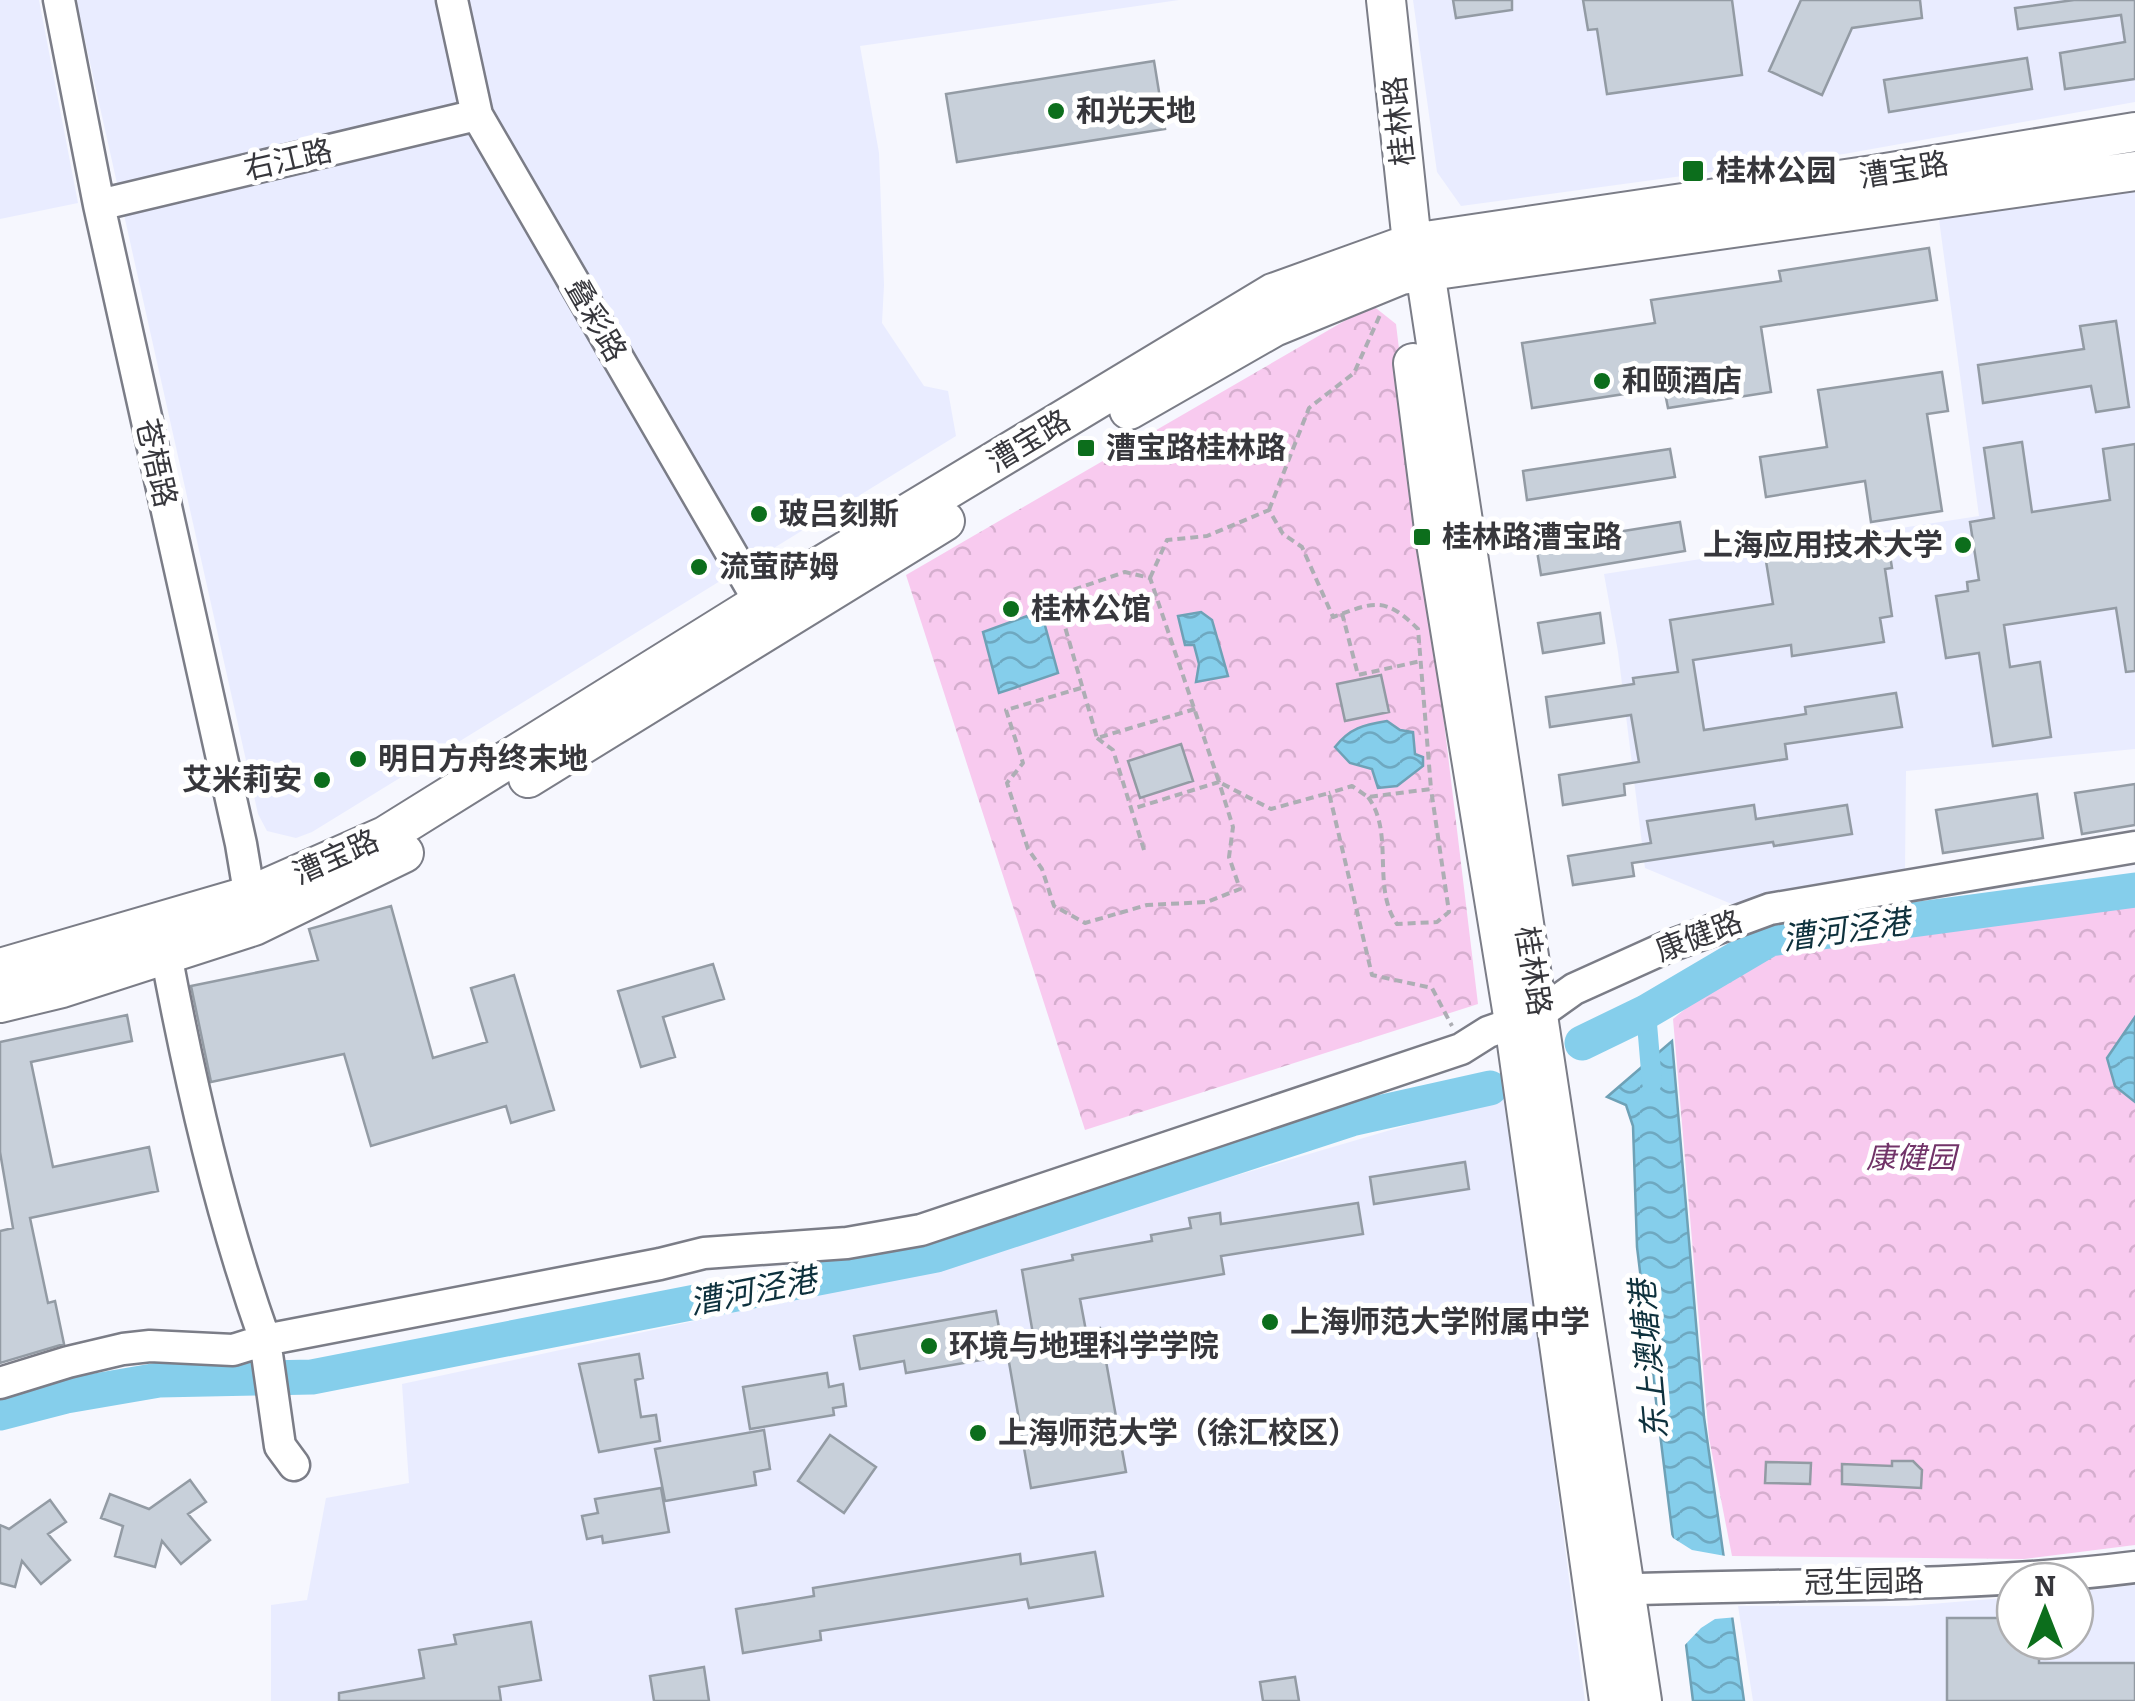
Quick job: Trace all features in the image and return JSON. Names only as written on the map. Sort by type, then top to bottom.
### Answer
[{"type":"main road","name":"桂林路","points":[[1386,0],[1405,274],[1435,537],[1527,1018],[1610,1590],[1642,1701]]},
{"type":"main road","name":"漕宝路","points":[[1405,274],[1872,175],[2135,132]]},
{"type":"main road","name":"漕宝路","points":[[0,1003],[62,988],[166,954],[385,836],[767,615],[1273,293],[2135,171]]},
{"type":"main road","name":"漕宝路","points":[[0,968],[252,910]]},
{"type":"main road","name":"桂林路","points":[[1609,1701],[1610,1590]]},
{"type":"street","name":"苍梧路","points":[[59,0],[99,204],[252,910]]},
{"type":"street","name":"叠彩路","points":[[452,0],[477,115],[767,615]]},
{"type":"street","name":"右江路","points":[[99,204],[477,115]]},
{"type":"street","name":"康健路","points":[[0,1384],[68,1362],[123,1350],[150,1346],[234,1350],[265,1340],[660,1264],[704,1252],[847,1243],[921,1230],[1461,1049],[1488,1032],[1527,1018],[1574,988],[1682,941],[1770,909],[2135,848]]},
{"type":"street","points":[[166,954],[194,1102],[234,1255],[265,1340],[287,1456]]},
{"type":"street","name":"冠生园路","points":[[1610,1590],[2019,1579],[2135,1567]]},
{"type":"path","points":[[1082,688],[1006,710],[1023,763],[1007,783],[1028,850],[1042,869],[1054,906],[1085,923],[1148,905],[1206,902],[1240,889],[1230,857],[1233,827],[1150,578],[1167,540],[1206,536],[1268,510],[1310,408],[1354,372],[1405,274]]},
{"type":"path","points":[[1132,810],[1219,782],[1272,809],[1352,786],[1368,797],[1378,811],[1386,908],[1397,924],[1437,922],[1449,912],[1431,789],[1418,629],[1397,608],[1373,603],[1333,616],[1302,547],[1283,534],[1268,510]]},
{"type":"path","points":[[1144,850],[1113,750],[1097,738],[1061,613],[1070,591],[1125,572],[1150,578]]},
{"type":"path","points":[[1342,613],[1358,675],[1421,661]]},
{"type":"path","points":[[1097,738],[1195,709]]},
{"type":"path","points":[[1368,797],[1431,789]]},
{"type":"path","points":[[1330,793],[1372,976],[1432,988],[1461,1049]]},
{"type":"shaded area","points":[[0,0],[39,0],[78,203],[0,219]]},
{"type":"shaded area","points":[[76,0],[1179,0],[860,46],[879,153],[882,323],[924,386],[948,391],[956,436],[312,832],[296,838],[267,831],[258,814]]},
{"type":"shaded area","points":[[1413,0],[2135,0],[2135,102],[1844,154],[1461,206],[1437,172]]},
{"type":"shaded area","name":"上海应用技术大学","points":[[2135,186],[2135,749],[1906,771],[1905,869],[1793,888],[1734,905],[1645,868],[1618,652],[1604,574],[1979,516],[1938,212]]},
{"type":"shaded area","name":"上海师范大学（徐汇校区）","points":[[1506,1096],[1585,1701],[271,1701],[271,1605],[307,1600],[326,1498],[409,1483],[402,1384],[871,1283]]},
{"type":"shaded area","points":[[2135,1585],[2135,1701],[1753,1701],[1738,1606],[1907,1606],[1995,1599],[1995,1661],[2095,1661],[2095,1590]]},
{"type":"green space","points":[[1372,305],[1396,324],[1478,1004],[1085,1130],[906,575]]},
{"type":"green space","name":"康健园","points":[[2135,890],[2135,1545],[2024,1559],[1732,1556],[1709,1438],[1673,1019],[1770,939]]},
{"type":"water","points":[[1041,611],[1058,673],[999,693],[983,632]]},
{"type":"water","points":[[1201,612],[1212,620],[1228,676],[1196,682],[1199,664],[1194,645],[1185,645],[1178,616]]},
{"type":"water","points":[[1387,721],[1400,730],[1413,732],[1415,754],[1423,757],[1423,766],[1397,786],[1378,788],[1372,769],[1350,763],[1335,747],[1358,728]]},
{"type":"water","points":[[2135,1017],[2135,1102],[2115,1086],[2107,1058]]},
{"type":"water","points":[[1672,1041],[1704,1417],[1744,1701],[1693,1701],[1637,1247],[1633,1126],[1626,1105],[1607,1097]]},
{"type":"pier","points":[[1666,1527],[1673,1538],[1692,1550],[1731,1557],[1738,1617],[1715,1619],[1682,1648]]},
{"type":"building","points":[[1453,0],[1512,0],[1512,10],[1456,18]]},
{"type":"building","points":[[1583,0],[1732,0],[1742,75],[1607,94],[1597,29],[1588,30]]},
{"type":"building","points":[[1801,0],[1920,0],[1922,18],[1852,28],[1822,95],[1769,71]]},
{"type":"building","points":[[2074,0],[2135,0],[2135,79],[2065,89],[2060,53],[2125,42],[2121,15],[2018,29],[2015,8]]},
{"type":"building","points":[[2027,58],[2032,89],[1889,112],[1884,80]]},
{"type":"building","name":"和光天地","points":[[1154,61],[1165,129],[957,162],[946,94]]},
{"type":"building","points":[[1929,248],[1937,300],[1761,327],[1771,392],[1668,408],[1664,388],[1532,408],[1522,343],[1655,323],[1651,300],[1781,281],[1779,271]]},
{"type":"building","points":[[2116,321],[2129,407],[2096,412],[2091,386],[1983,403],[1978,365],[2084,349],[2080,326]]},
{"type":"building","points":[[1942,372],[1948,411],[1927,414],[1942,511],[1871,522],[1865,481],[1766,497],[1760,457],[1827,447],[1818,390]]},
{"type":"building","points":[[2022,442],[2032,512],[2110,500],[2103,449],[2135,444],[2135,671],[2126,672],[2116,608],[2004,625],[2010,667],[2040,662],[2051,737],[1993,746],[1979,653],[1946,658],[1936,596],[1968,591],[1967,582],[1979,580],[1970,522],[1994,518],[1984,448]]},
{"type":"building","points":[[1670,449],[1675,477],[1527,500],[1523,471]]},
{"type":"building","points":[[1680,522],[1685,551],[1541,575],[1536,545]]},
{"type":"building","points":[[1887,536],[1892,568],[1885,569],[1892,616],[1880,618],[1884,642],[1792,656],[1791,645],[1693,660],[1704,730],[1806,714],[1805,707],[1896,693],[1902,727],[1785,744],[1787,759],[1624,784],[1625,795],[1563,805],[1559,775],[1639,762],[1631,715],[1550,727],[1546,697],[1634,684],[1633,678],[1678,672],[1670,620],[1773,604],[1765,555]]},
{"type":"building","points":[[1600,613],[1604,643],[1543,653],[1538,623]]},
{"type":"building","points":[[1381,675],[1389,712],[1345,721],[1337,684]]},
{"type":"building","points":[[1181,744],[1193,781],[1140,798],[1128,761]]},
{"type":"building","points":[[2135,784],[2135,825],[2082,834],[2075,793]]},
{"type":"building","points":[[2037,794],[2043,838],[1943,853],[1936,810]]},
{"type":"building","points":[[1754,805],[1756,819],[1847,805],[1852,834],[1632,863],[1634,876],[1573,885],[1568,856],[1651,843],[1647,821]]},
{"type":"building","points":[[391,906],[433,1058],[487,1042],[471,988],[514,975],[554,1110],[511,1123],[506,1106],[371,1146],[344,1054],[211,1082],[191,986],[318,960],[309,929]]},
{"type":"building","points":[[713,964],[724,999],[663,1017],[675,1057],[641,1067],[618,991]]},
{"type":"building","points":[[127,1015],[132,1041],[31,1062],[53,1167],[149,1147],[158,1191],[30,1218],[48,1303],[55,1301],[64,1344],[0,1363],[0,1231],[13,1228],[0,1152],[0,1042]]},
{"type":"building","points":[[1465,1162],[1469,1189],[1374,1204],[1370,1177]]},
{"type":"building","points":[[1358,1203],[1363,1234],[1221,1256],[1224,1274],[1080,1299],[1086,1331],[1100,1328],[1126,1472],[1031,1488],[1006,1345],[1034,1340],[1022,1270],[1073,1260],[1072,1255],[1152,1241],[1151,1235],[1191,1228],[1189,1218],[1220,1213],[1221,1224]]},
{"type":"building","name":"环境与地理科学学院","points":[[996,1311],[1004,1356],[906,1373],[904,1361],[860,1369],[854,1336]]},
{"type":"building","points":[[639,1354],[643,1378],[635,1380],[641,1417],[656,1415],[660,1441],[599,1452],[579,1364]]},
{"type":"building","points":[[827,1373],[829,1387],[843,1384],[846,1406],[833,1408],[834,1415],[750,1429],[743,1387]]},
{"type":"building","points":[[764,1430],[770,1469],[754,1472],[756,1485],[665,1501],[655,1449]]},
{"type":"building","points":[[830,1435],[876,1467],[844,1513],[798,1481]]},
{"type":"building","points":[[1892,1461],[1913,1461],[1922,1470],[1921,1488],[1842,1484],[1842,1464],[1892,1466]]},
{"type":"building","points":[[1766,1462],[1811,1463],[1810,1484],[1765,1483]]},
{"type":"building","points":[[190,1480],[206,1502],[188,1514],[210,1540],[181,1564],[162,1541],[155,1567],[115,1556],[123,1526],[101,1518],[110,1494],[149,1509]]},
{"type":"building","points":[[661,1488],[669,1532],[603,1543],[602,1536],[587,1539],[582,1516],[598,1513],[595,1499]]},
{"type":"building","points":[[50,1500],[66,1522],[48,1534],[70,1560],[41,1584],[22,1561],[15,1587],[0,1583],[0,1525],[9,1529]]},
{"type":"building","points":[[1095,1552],[1103,1596],[1029,1608],[1027,1599],[820,1631],[821,1640],[743,1653],[736,1609],[814,1596],[813,1588],[1020,1554],[1021,1564]]},
{"type":"building","points":[[1947,1618],[1995,1618],[1995,1661],[2135,1663],[2135,1701],[1947,1701]]},
{"type":"building","points":[[531,1622],[541,1680],[499,1687],[501,1701],[339,1701],[339,1693],[424,1678],[419,1650],[456,1644],[454,1635]]},
{"type":"building","points":[[704,1667],[709,1701],[654,1701],[650,1676]]},
{"type":"building","points":[[1295,1677],[1299,1701],[1263,1701],[1260,1682]]},
{"type":"waterway","name":"漕河泾港","points":[[1582,1043],[1646,1012],[1770,939],[2135,890]]},
{"type":"waterway","name":"东上澳塘港","points":[[1646,1012],[1652,1083]]},
{"type":"waterway","name":"漕河泾港","points":[[0,1413],[66,1396],[159,1380],[312,1377],[936,1255],[1351,1119],[1490,1088]]},
{"type":"place","name":"和光天地","points":[[1056,111]]},
{"type":"place","name":"桂林公园","points":[[1693,171]]},
{"type":"place","name":"和颐酒店","points":[[1602,381]]},
{"type":"place","name":"漕宝路桂林路","points":[[1086,448]]},
{"type":"place","name":"玻吕刻斯","points":[[759,514]]},
{"type":"place","name":"桂林路漕宝路","points":[[1422,537]]},
{"type":"place","name":"上海应用技术大学","points":[[1963,545]]},
{"type":"place","name":"流萤萨姆","points":[[699,567]]},
{"type":"place","name":"桂林公馆","points":[[1011,609]]},
{"type":"place","name":"明日方舟终末地","points":[[358,759]]},
{"type":"place","name":"艾米莉安","points":[[322,780]]},
{"type":"place","name":"上海师范大学附属中学","points":[[1270,1322]]},
{"type":"place","name":"环境与地理科学学院","points":[[929,1346]]},
{"type":"place","name":"上海师范大学（徐汇校区）","points":[[978,1433]]}]
